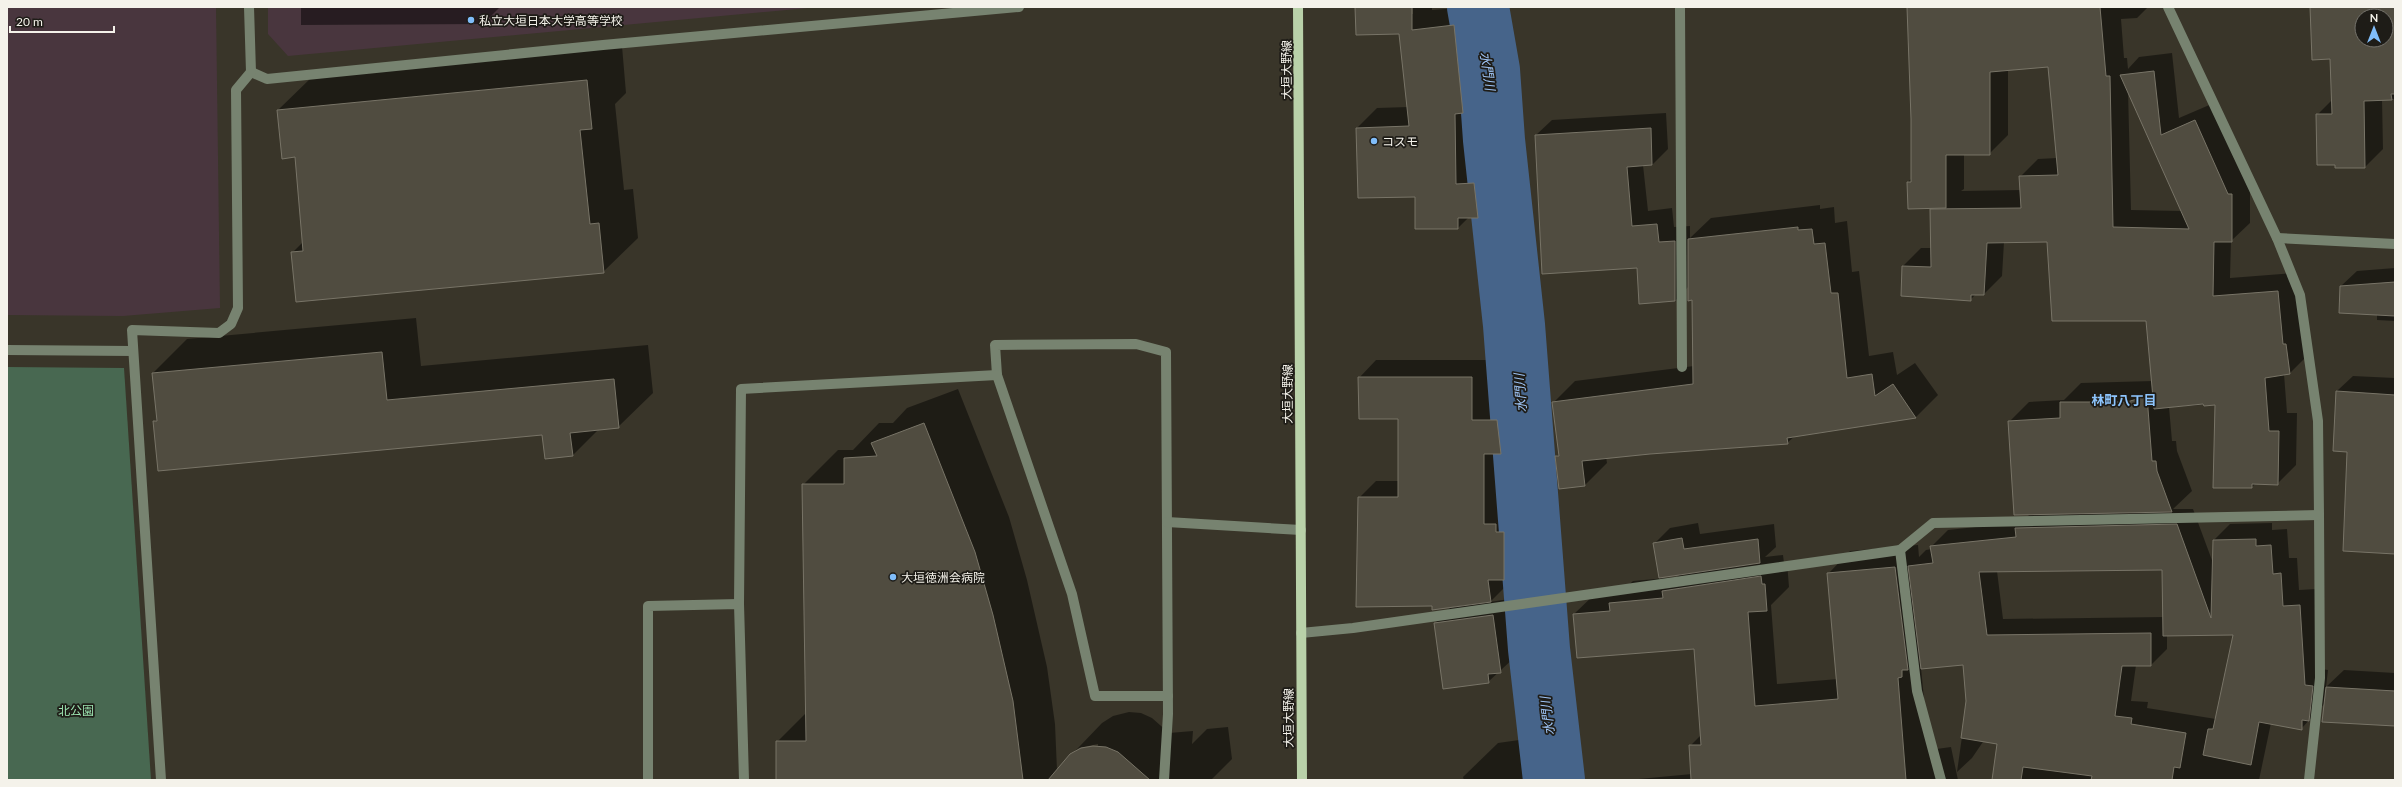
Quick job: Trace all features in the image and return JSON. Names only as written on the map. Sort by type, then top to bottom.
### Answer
[{"type":"main road","name":"大垣大野線","points":[[1298,7],[1302,780]]},
{"type":"street","points":[[161,780],[132,330],[219,333],[231,324],[238,308],[236,90],[251,72],[249,7]]},
{"type":"street","points":[[251,72],[267,79],[603,45],[1019,7]]},
{"type":"street","points":[[1680,7],[1682,367]]},
{"type":"street","points":[[2168,7],[2277,238],[2300,296],[2318,421],[2320,515],[2320,678],[2309,780]]},
{"type":"street","points":[[2277,238],[2395,244]]},
{"type":"street","points":[[1164,780],[1168,696],[1166,352],[1136,344],[995,345],[997,375],[1072,594],[1095,696],[1168,696]]},
{"type":"street","points":[[7,350],[133,351]]},
{"type":"street","points":[[744,780],[739,604],[742,389],[997,375]]},
{"type":"street","points":[[1301,633],[1353,628],[1556,597],[1900,550],[1933,523],[2320,515]]},
{"type":"street","points":[[1167,522],[1301,530]]},
{"type":"street","points":[[1900,550],[1917,691],[1941,780]]},
{"type":"street","points":[[648,780],[648,606],[739,604]]},
{"type":"shaded area","points":[[7,7],[216,7],[220,308],[123,316],[7,315]]},
{"type":"shaded area","name":"私立大垣日本大学高等学校","points":[[268,7],[819,7],[288,56],[268,34]]},
{"type":"green space","name":"北公園","points":[[7,367],[124,368],[151,780],[7,780]]},
{"type":"building","points":[[1355,7],[1412,7],[1412,30],[1454,25],[1463,113],[1455,114],[1456,184],[1474,183],[1478,218],[1458,218],[1458,229],[1415,229],[1415,197],[1358,198],[1356,128],[1409,126],[1399,34],[1356,35]]},
{"type":"building","points":[[1907,7],[2100,7],[2106,76],[2110,76],[2113,227],[2189,229],[2120,75],[2154,71],[2161,135],[2195,120],[2228,194],[2232,194],[2232,242],[2214,242],[2213,296],[2278,291],[2283,344],[2286,344],[2290,374],[2265,378],[2269,431],[2279,431],[2278,485],[2252,484],[2252,488],[2213,488],[2215,405],[2204,406],[2203,404],[2154,409],[2146,321],[2052,321],[2047,242],[1987,243],[1984,295],[1971,295],[1971,301],[1901,296],[1902,266],[1931,267],[1930,209],[2021,208],[2019,176],[2058,175],[2048,67],[1990,72],[1990,155],[1946,155],[1946,208],[1908,209],[1907,182],[1911,182],[1911,119]]},
{"type":"building","points":[[2310,7],[2395,7],[2395,94],[2391,94],[2392,100],[2364,101],[2365,168],[2335,168],[2335,165],[2317,165],[2316,114],[2332,114],[2330,59],[2312,60]]},
{"type":"building","points":[[587,80],[592,129],[580,130],[590,224],[599,223],[604,273],[296,302],[291,252],[303,251],[295,157],[282,159],[277,110]]},
{"type":"building","points":[[1651,128],[1652,165],[1627,167],[1632,226],[1657,224],[1659,242],[1675,241],[1675,301],[1639,304],[1637,268],[1542,274],[1535,135]]},
{"type":"building","points":[[1798,227],[1798,230],[1812,229],[1814,244],[1825,243],[1831,293],[1838,293],[1847,378],[1872,374],[1875,396],[1893,384],[1916,418],[1787,438],[1788,444],[1650,454],[1582,461],[1585,486],[1559,489],[1555,456],[1559,456],[1552,402],[1693,384],[1692,300],[1688,301],[1688,239]]},
{"type":"building","points":[[2395,282],[2395,316],[2339,313],[2340,286]]},
{"type":"building","points":[[382,352],[387,400],[614,379],[619,428],[570,433],[573,456],[545,459],[542,435],[158,471],[153,421],[157,421],[152,373]]},
{"type":"building","points":[[1358,377],[1472,377],[1472,420],[1497,420],[1501,454],[1484,454],[1484,524],[1496,524],[1496,532],[1504,532],[1504,580],[1488,580],[1491,602],[1432,610],[1432,606],[1356,607],[1358,497],[1398,497],[1398,419],[1359,419]]},
{"type":"building","points":[[2336,391],[2395,395],[2395,554],[2343,551],[2347,452],[2333,451]]},
{"type":"building","points":[[2147,396],[2152,461],[2156,461],[2157,471],[2172,512],[2014,515],[2008,421],[2060,418],[2060,402],[2127,402]]},
{"type":"building","name":"大垣徳洲会病院","points":[[924,423],[975,552],[993,615],[1013,701],[1023,780],[776,780],[776,741],[806,741],[802,484],[844,484],[844,458],[877,456],[871,443]]},
{"type":"building","points":[[2177,524],[2211,618],[2213,540],[2256,539],[2256,546],[2271,545],[2273,574],[2281,573],[2283,606],[2300,605],[2305,685],[2313,686],[2309,721],[2302,720],[2302,730],[2259,722],[2251,765],[2203,755],[2208,729],[2213,729],[2233,635],[2163,636],[2162,570],[1979,572],[1987,635],[2151,633],[2151,666],[2122,666],[2115,716],[2132,718],[2131,724],[2186,733],[2180,768],[2174,767],[2172,780],[2091,780],[2092,776],[2023,767],[2021,780],[1992,780],[1997,744],[1961,738],[1966,701],[1963,665],[1921,669],[1908,566],[1933,563],[1930,546],[2016,537],[2015,528]]},
{"type":"building","points":[[1682,538],[1684,549],[1758,539],[1760,563],[1659,578],[1653,543]]},
{"type":"building","points":[[1895,567],[1908,670],[1902,670],[1902,677],[1898,678],[1906,780],[1691,780],[1689,745],[1701,745],[1694,649],[1577,658],[1573,614],[1610,611],[1609,603],[1663,598],[1662,591],[1761,576],[1762,584],[1765,584],[1767,611],[1748,612],[1755,706],[1838,699],[1827,573]]},
{"type":"building","points":[[1493,615],[1501,673],[1488,674],[1489,683],[1443,689],[1434,623]]},
{"type":"building","points":[[2326,687],[2395,691],[2395,726],[2322,722]]},
{"type":"building","points":[[1093,746],[1106,747],[1118,752],[1150,780],[1048,780],[1070,754],[1081,748]]},
{"type":"waterway","name":"水門川","points":[[1478,7],[1489,70],[1494,140],[1514,325],[1539,649],[1554,780]]},
{"type":"place","name":"私立大垣日本大学高等学校","points":[[471,20]]},
{"type":"place","name":"コスモ","points":[[1374,141]]},
{"type":"place","name":"大垣徳洲会病院","points":[[893,577]]},
{"type":"district","name":"林町八丁目","points":[[2124,400]]}]
